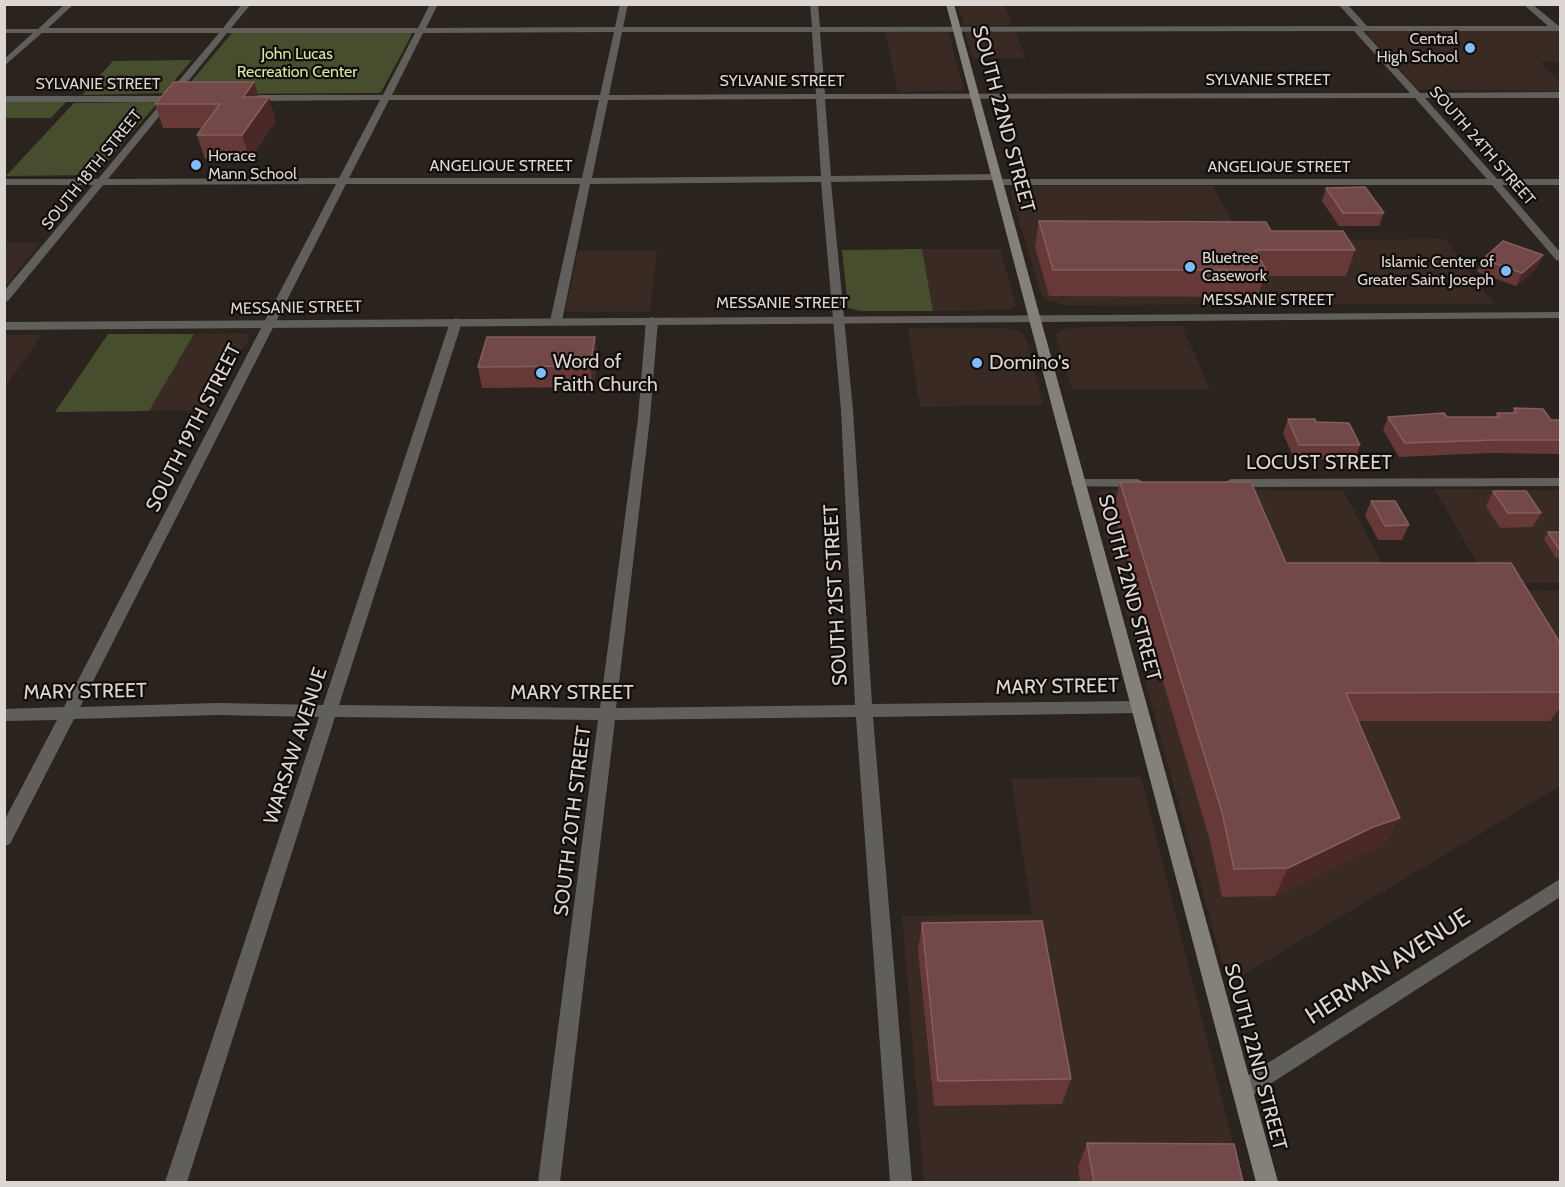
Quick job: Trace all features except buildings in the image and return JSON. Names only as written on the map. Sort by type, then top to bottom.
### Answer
[{"type":"main road","name":"SOUTH 22ND STREET","points":[[950,4],[1267,1182]]},
{"type":"street","points":[[4,64],[70,4]]},
{"type":"street","name":"SOUTH 18TH STREET","points":[[4,299],[247,4]]},
{"type":"street","name":"SOUTH 19TH STREET","points":[[4,838],[434,4]]},
{"type":"street","points":[[556,321],[624,4]]},
{"type":"street","name":"SOUTH 21ST STREET","points":[[814,4],[846,411],[864,712],[901,1182]]},
{"type":"street","name":"SOUTH 24TH STREET","points":[[1342,4],[1417,95],[1560,258]]},
{"type":"street","points":[[1527,4],[1558,30]]},
{"type":"street","points":[[4,31],[1360,28],[1558,30]]},
{"type":"street","name":"SYLVANIE STREET","points":[[238,98],[1560,95]]},
{"type":"street","name":"SYLVANIE STREET","points":[[4,99],[192,99]]},
{"type":"street","name":"ANGELIQUE STREET","points":[[4,182],[586,181],[826,178],[1560,182]]},
{"type":"street","name":"MESSANIE STREET","points":[[4,326],[1560,315]]},
{"type":"street","name":"SOUTH 20TH STREET","points":[[549,1182],[644,418],[652,321]]},
{"type":"street","name":"WARSAW AVENUE","points":[[176,1182],[456,322]]},
{"type":"street","name":"LOCUST STREET","points":[[1220,483],[1560,482]]},
{"type":"street","points":[[1078,483],[1149,483]]},
{"type":"street","name":"MARY STREET","points":[[4,715],[217,709],[537,715],[1139,707]]},
{"type":"street","name":"HERMAN AVENUE","points":[[1243,1090],[1560,887]]},
{"type":"shaded area","points":[[957,5],[1004,5],[1012,25],[965,25]]},
{"type":"shaded area","name":"Central High School","points":[[1371,30],[1560,30],[1560,62],[1540,62],[1560,81],[1560,91],[1419,89],[1367,34]]},
{"type":"shaded area","points":[[885,31],[946,32],[949,34],[964,90],[898,92]]},
{"type":"shaded area","points":[[967,31],[1015,31],[1026,58],[973,58],[965,33]]},
{"type":"shaded area","points":[[1019,186],[1213,186],[1242,240],[1445,239],[1494,304],[1065,305],[1052,302],[1044,299],[1040,292],[1010,190]]},
{"type":"shaded area","points":[[4,242],[40,243],[5,287]]},
{"type":"shaded area","points":[[922,249],[1000,249],[1016,306],[1008,310],[933,311]]},
{"type":"shaded area","points":[[578,251],[657,251],[650,312],[570,312],[566,310]]},
{"type":"shaded area","points":[[1182,326],[1210,389],[1072,390],[1056,336],[1058,332],[1067,328],[1082,327]]},
{"type":"shaded area","points":[[908,328],[1005,328],[1023,334],[1027,341],[1043,405],[920,407]]},
{"type":"shaded area","points":[[244,333],[249,335],[248,340],[211,410],[149,411],[194,334]]},
{"type":"shaded area","points":[[4,335],[42,335],[5,387]]},
{"type":"shaded area","points":[[1118,489],[1343,490],[1397,592],[1560,591],[1560,786],[1228,984],[1095,498],[1101,491]]},
{"type":"shaded area","points":[[1434,489],[1560,490],[1560,583],[1489,583]]},
{"type":"shaded area","points":[[1141,777],[1243,1182],[924,1182],[902,916],[1032,914],[1011,778]]},
{"type":"green space","name":"John Lucas Recreation Center","points":[[408,32],[411,36],[381,92],[378,93],[188,94],[184,90],[232,33]]},
{"type":"green space","points":[[192,60],[164,93],[82,95],[113,61]]},
{"type":"green space","points":[[5,102],[66,102],[51,118],[5,118]]},
{"type":"green space","points":[[74,103],[156,103],[155,106],[95,175],[6,176]]},
{"type":"green space","points":[[922,249],[933,311],[860,311],[848,308],[842,250]]},
{"type":"green space","points":[[108,334],[194,334],[149,411],[55,412]]},
{"type":"place","name":"Central High School","points":[[1470,48]]},
{"type":"place","name":"Horace Mann School","points":[[196,165]]},
{"type":"place","name":"Bluetree Casework","points":[[1190,267]]},
{"type":"place","name":"Islamic Center of Greater Saint Joseph","points":[[1506,271]]},
{"type":"place","name":"Domino's","points":[[977,363]]},
{"type":"place","name":"Word of Faith Church","points":[[541,373]]}]
